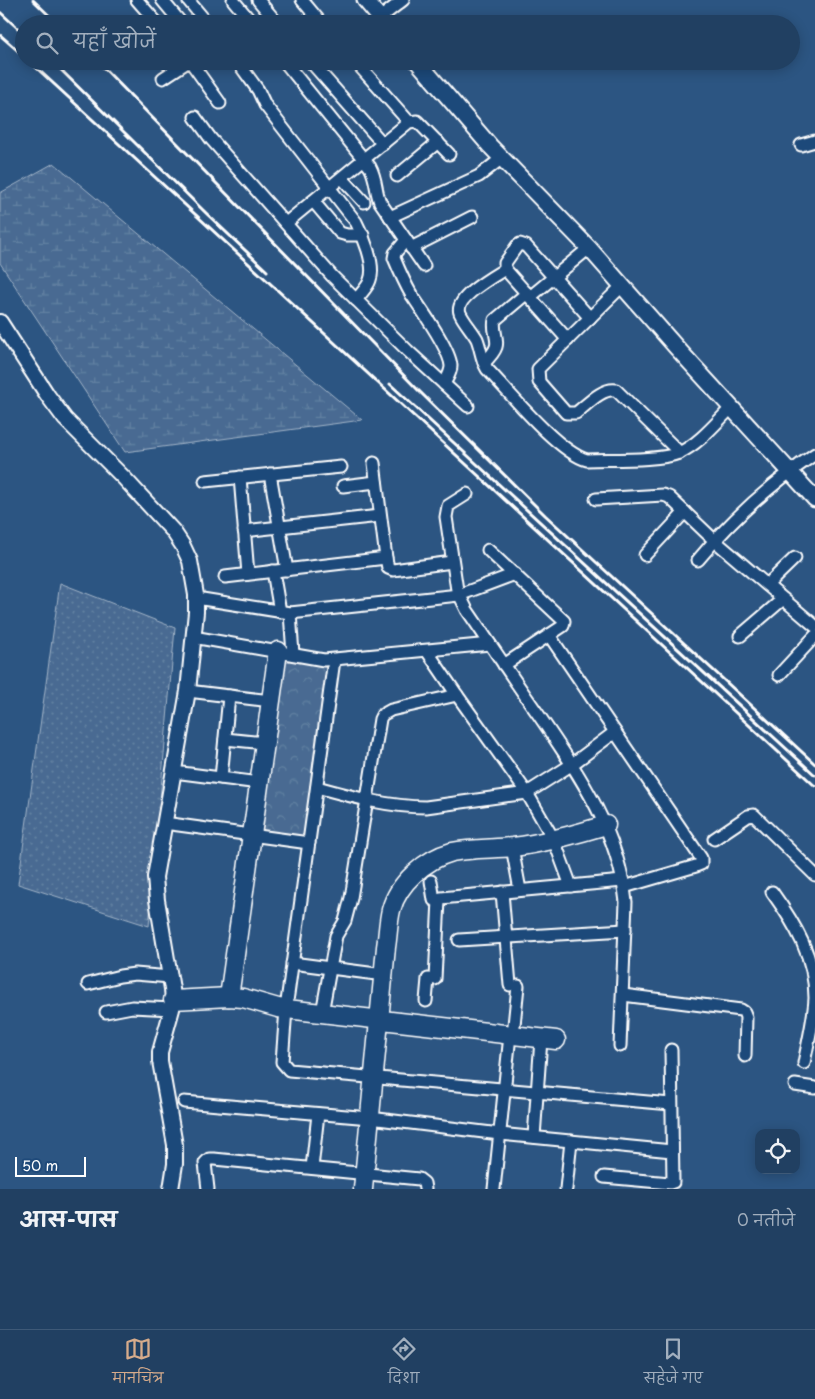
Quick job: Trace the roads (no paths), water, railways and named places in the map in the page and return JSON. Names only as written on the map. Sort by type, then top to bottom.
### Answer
[{"type":"main road","points":[[364,0],[378,15]]},
{"type":"main road","points":[[425,70],[502,158],[589,248],[815,499]]},
{"type":"main road","points":[[229,997],[271,701],[286,653]]},
{"type":"main road","points":[[364,1181],[391,908],[400,891],[416,872],[437,857],[454,852],[512,847],[554,840],[606,826]]},
{"type":"main road","points":[[172,1004],[229,997],[251,999],[270,1007],[549,1040]]},
{"type":"street","points":[[137,0],[150,15]]},
{"type":"street","points":[[162,0],[174,15]]},
{"type":"street","points":[[188,0],[200,15]]},
{"type":"street","points":[[233,0],[246,15]]},
{"type":"street","points":[[258,0],[270,15]]},
{"type":"street","points":[[302,0],[314,15]]},
{"type":"street","points":[[389,15],[403,0]]},
{"type":"street","points":[[163,78],[176,70]]},
{"type":"street","points":[[196,70],[220,103]]},
{"type":"street","points":[[244,70],[258,90],[265,105],[356,222],[363,235],[368,250],[372,275],[370,282],[356,300]]},
{"type":"street","points":[[291,70],[365,160],[376,178],[380,202],[424,266]]},
{"type":"street","points":[[318,70],[383,144]]},
{"type":"street","points":[[363,70],[409,122]]},
{"type":"street","points":[[195,117],[211,139],[332,276],[468,406]]},
{"type":"street","points":[[286,223],[409,122],[417,121],[449,154]]},
{"type":"street","points":[[801,146],[815,141]]},
{"type":"street","points":[[397,176],[438,142]]},
{"type":"street","points":[[390,217],[479,176],[502,158]]},
{"type":"street","points":[[342,178],[364,202]]},
{"type":"street","points":[[313,201],[340,233],[363,235]]},
{"type":"street","points":[[444,384],[450,372],[451,364],[449,357],[410,292],[394,258],[395,253],[409,244],[472,217]]},
{"type":"street","points":[[568,340],[505,269],[505,263],[517,246],[523,244],[526,246],[590,318]]},
{"type":"street","points":[[484,363],[495,351],[497,345],[493,326],[495,320],[554,277],[589,248]]},
{"type":"street","points":[[505,269],[464,298],[459,311],[477,339],[487,369],[545,430],[580,458],[587,460],[656,457],[680,453],[702,436],[732,408]]},
{"type":"street","points":[[622,286],[538,369],[539,382],[566,413],[576,413],[602,392],[610,389],[616,390],[680,453]]},
{"type":"street","points":[[0,322],[65,419],[124,478],[173,531],[190,561],[196,598],[188,691],[156,864],[155,883],[170,977],[172,1004],[160,1052],[175,1144],[175,1164],[171,1189]]},
{"type":"street","points":[[698,560],[736,517],[790,471],[815,454]]},
{"type":"street","points":[[374,463],[388,568],[394,570],[452,562]]},
{"type":"street","points":[[204,481],[341,467]]},
{"type":"street","points":[[270,474],[287,570]]},
{"type":"street","points":[[240,477],[248,574]]},
{"type":"street","points":[[343,486],[376,482]]},
{"type":"street","points":[[467,494],[448,506],[446,517],[459,595],[571,765],[606,826],[616,852],[624,884],[626,930],[620,1046]]},
{"type":"street","points":[[596,499],[663,495],[669,497],[714,540],[815,626]]},
{"type":"street","points":[[645,555],[685,512]]},
{"type":"street","points":[[244,531],[380,516]]},
{"type":"street","points":[[488,550],[564,621],[563,626],[504,665]]},
{"type":"street","points":[[225,577],[386,558]]},
{"type":"street","points":[[767,585],[795,558]]},
{"type":"street","points":[[274,571],[285,613],[286,653]]},
{"type":"street","points":[[196,598],[285,613],[459,595],[514,574]]},
{"type":"street","points":[[740,636],[783,598]]},
{"type":"street","points":[[431,881],[434,900],[439,900],[444,897],[520,890],[624,884],[696,866],[702,861],[549,635]]},
{"type":"street","points":[[779,675],[815,636]]},
{"type":"street","points":[[193,637],[334,660],[490,644]]},
{"type":"street","points":[[427,651],[527,793],[554,840],[570,886]]},
{"type":"street","points":[[334,660],[286,1009],[282,1062],[288,1070],[671,1104]]},
{"type":"street","points":[[188,691],[271,701]]},
{"type":"street","points":[[322,1014],[336,936],[345,921],[351,898],[382,714],[391,710],[457,695]]},
{"type":"street","points":[[221,778],[229,696]]},
{"type":"street","points":[[317,787],[366,800],[414,807],[527,793],[571,765],[615,732]]},
{"type":"street","points":[[225,739],[265,743]]},
{"type":"street","points":[[174,772],[259,783]]},
{"type":"street","points":[[714,839],[748,816],[754,815],[815,875]]},
{"type":"street","points":[[164,823],[309,843]]},
{"type":"street","points":[[512,847],[520,890]]},
{"type":"street","points":[[494,1189],[511,1035],[514,986],[506,937],[502,892]]},
{"type":"street","points":[[772,892],[810,944],[815,992],[804,1063]]},
{"type":"street","points":[[426,1001],[432,979],[439,900]]},
{"type":"street","points":[[459,940],[626,930]]},
{"type":"street","points":[[292,963],[384,975]]},
{"type":"street","points":[[88,984],[135,974],[170,977]]},
{"type":"street","points":[[623,995],[742,1010],[746,1017],[745,1056]]},
{"type":"street","points":[[106,1012],[132,1007],[172,1004]]},
{"type":"street","points":[[534,1136],[537,1092],[549,1040]]},
{"type":"street","points":[[604,1177],[659,1186],[673,1182],[671,1050]]},
{"type":"street","points":[[796,1085],[815,1088]]},
{"type":"street","points":[[184,1102],[370,1118],[500,1134],[672,1151]]},
{"type":"street","points":[[312,1168],[318,1114]]},
{"type":"street","points":[[566,1189],[571,1141]]},
{"type":"street","points":[[208,1189],[205,1163],[209,1159],[312,1168],[364,1181],[419,1179],[424,1183],[425,1189]]},
{"type":"railway","points":[[33,0],[49,15]]},
{"type":"railway","points":[[0,12],[15,26]]},
{"type":"railway","points":[[0,35],[15,48]]},
{"type":"railway","points":[[39,70],[815,786]]},
{"type":"railway","points":[[61,70],[267,271]]},
{"type":"railway","points":[[106,70],[419,391],[545,515],[815,764]]},
{"type":"railway","points":[[390,384],[815,775]]}]
